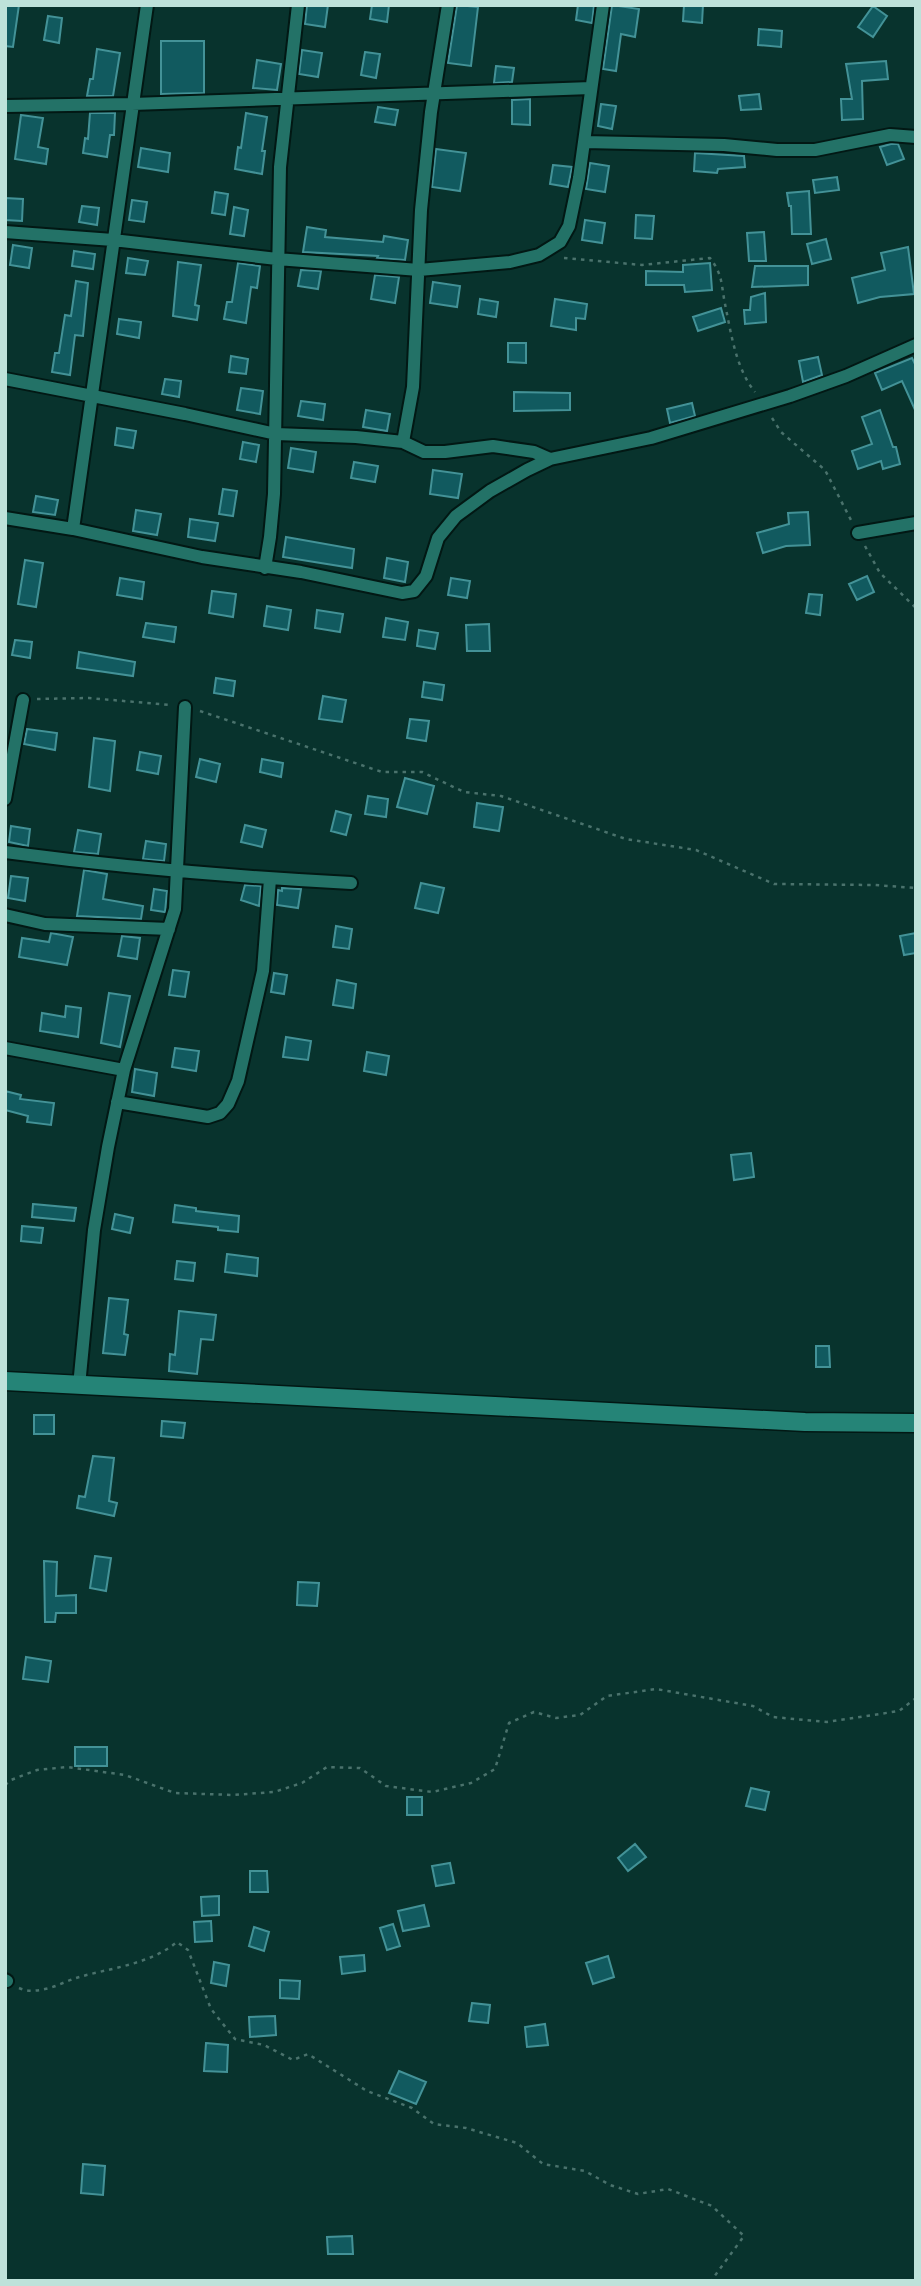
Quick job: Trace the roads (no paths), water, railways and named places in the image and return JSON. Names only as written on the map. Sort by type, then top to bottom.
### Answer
[{"type":"main road","points":[[5,1381],[805,1422],[916,1423]]},
{"type":"street","points":[[73,529],[147,5]]},
{"type":"street","points":[[265,568],[271,537],[276,434],[279,167],[298,5]]},
{"type":"street","points":[[402,442],[413,387],[421,210],[434,93],[448,5]]},
{"type":"street","points":[[5,232],[419,270],[510,262],[539,256],[559,242],[569,226],[603,5]]},
{"type":"street","points":[[5,106],[591,88]]},
{"type":"street","points":[[584,142],[815,150],[890,135],[916,137]]},
{"type":"street","points":[[5,518],[73,529],[202,557],[324,576],[402,593],[414,591],[426,576],[438,538],[456,516],[490,491],[550,459],[651,438],[763,404],[846,376],[916,345]]},
{"type":"street","points":[[5,379],[276,434],[402,442],[424,452],[493,446],[534,452],[550,459]]},
{"type":"street","points":[[858,533],[916,523]]},
{"type":"street","points":[[5,799],[23,700]]},
{"type":"street","points":[[79,1386],[94,1230],[117,1102],[124,1070],[175,909],[184,707]]},
{"type":"street","points":[[5,852],[92,864],[351,883]]},
{"type":"street","points":[[117,1102],[208,1116],[220,1113],[228,1104],[238,1081],[263,971],[270,879]]},
{"type":"street","points":[[5,915],[56,925],[169,929]]},
{"type":"street","points":[[5,1048],[124,1070]]}]
